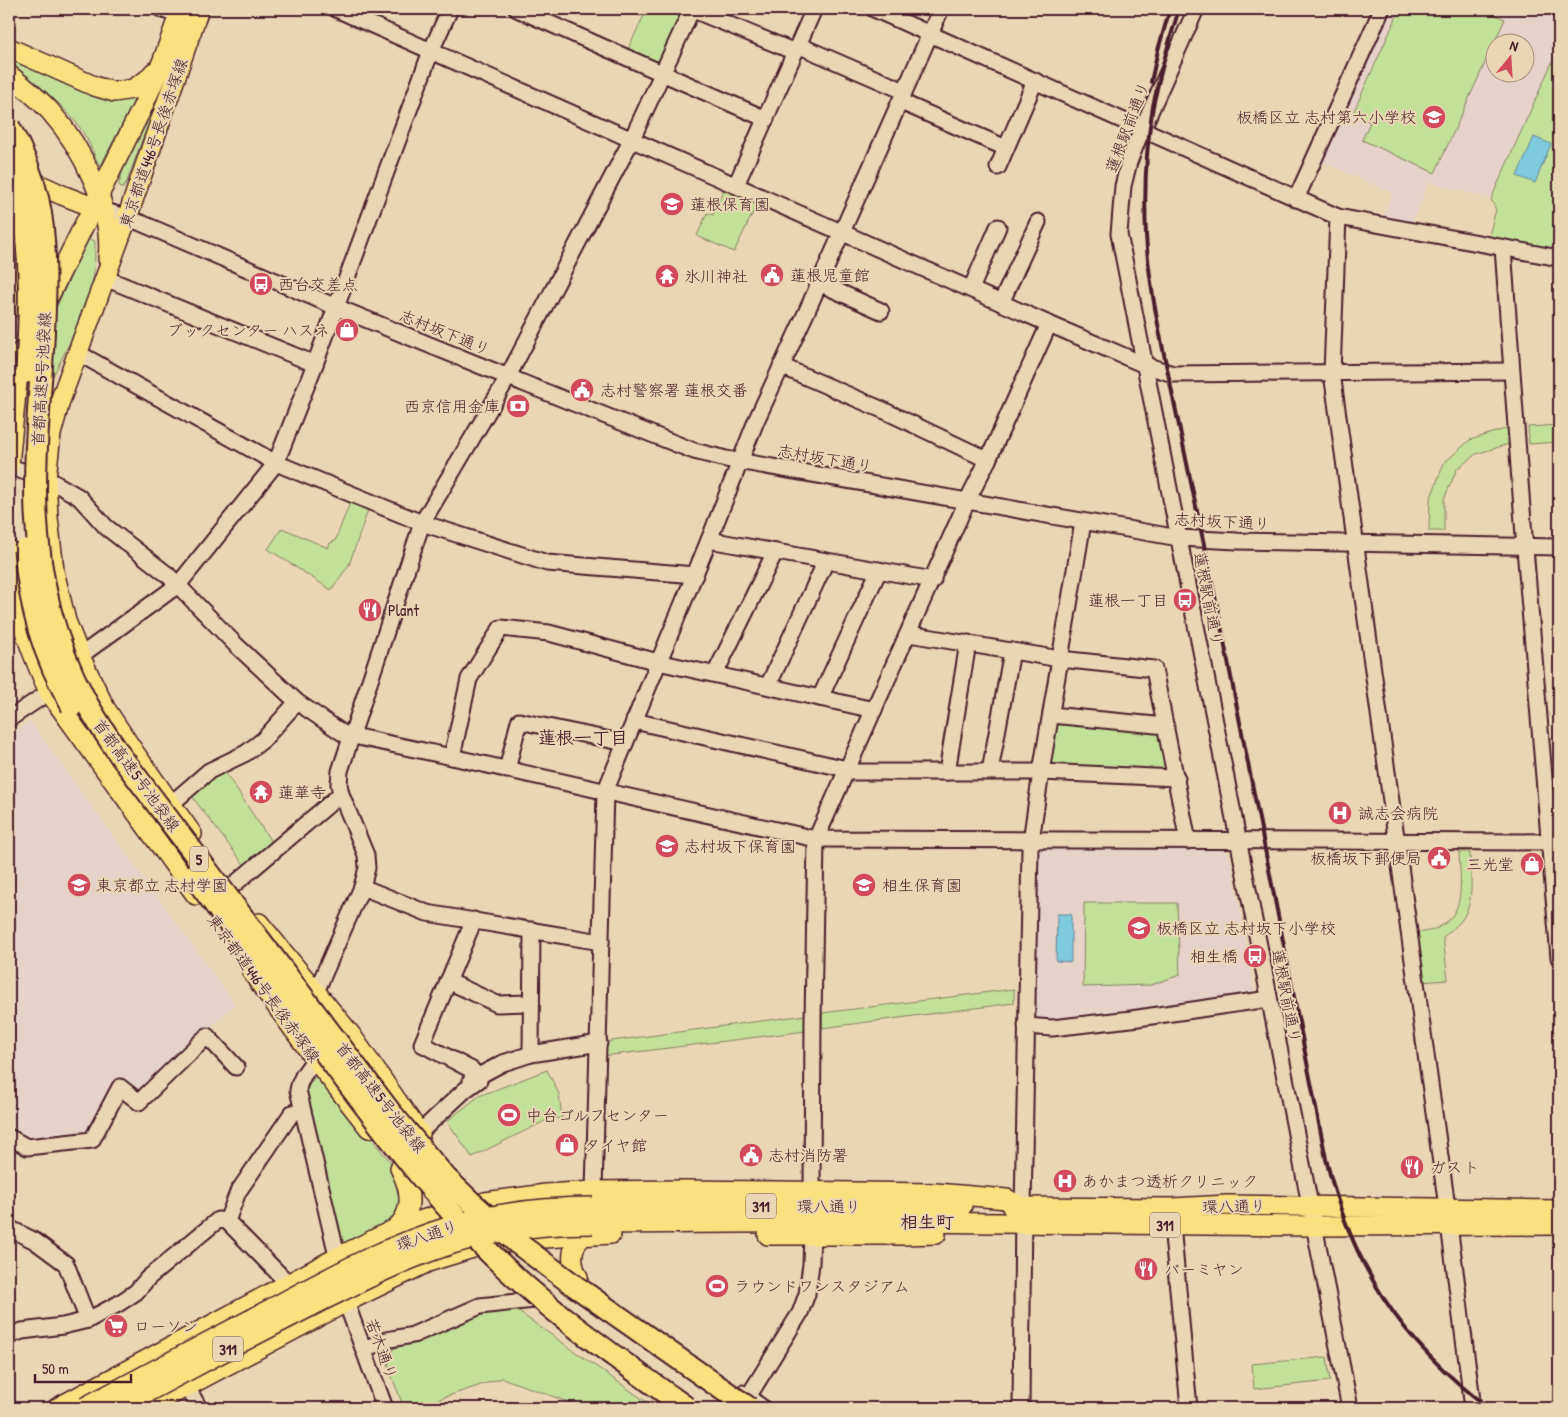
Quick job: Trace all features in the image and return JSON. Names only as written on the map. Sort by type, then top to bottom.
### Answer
[{"type":"highway","name":"首都高速5号池袋線","points":[[9,126],[24,157],[34,184],[43,235],[44,313],[36,478],[41,567],[52,620],[64,656],[84,700],[122,758],[391,1112],[445,1176],[516,1242],[575,1286],[748,1403]]},
{"type":"highway","name":"首都高速5号池袋線","points":[[9,170],[22,215],[28,269],[29,324],[22,478],[26,568],[30,594],[46,654],[71,705],[112,767],[372,1115],[427,1185],[482,1245],[538,1298],[595,1343],[688,1408]]},
{"type":"main road","name":"東京都道446号長後赤塚線","points":[[200,9],[54,419],[49,444],[46,478],[48,516],[54,571],[66,621],[80,656],[105,708],[230,888],[351,1035],[419,1133],[458,1176],[503,1219],[528,1239]]},
{"type":"main road","name":"東京都道446号長後赤塚線","points":[[20,354],[98,204],[143,106],[163,60],[174,11]]},
{"type":"main road","points":[[9,48],[94,86],[114,92],[141,85],[148,80],[163,60]]},
{"type":"main road","name":"東京都道446号長後赤塚線","points":[[9,75],[33,94],[49,110],[64,128],[86,165],[108,234],[105,278]]},
{"type":"main road","points":[[9,170],[62,195],[98,204]]},
{"type":"main road","name":"東京都道446号長後赤塚線","points":[[9,204],[21,315],[20,354],[9,466]]},
{"type":"main road","name":"東京都道446号長後赤塚線","points":[[9,550],[18,609],[33,656],[50,692],[315,1059],[400,1168],[473,1248]]},
{"type":"main road","points":[[395,1229],[406,1218],[409,1201],[407,1184],[400,1168]]},
{"type":"main road","points":[[61,1408],[83,1405],[289,1283],[395,1229],[485,1202],[546,1194],[684,1190],[936,1193],[1007,1199],[1021,1218],[1005,1227],[955,1233],[812,1236],[625,1233],[528,1239],[473,1248],[428,1262],[346,1302],[146,1408]]},
{"type":"main road","name":"環八通り","points":[[117,1408],[293,1314],[385,1270],[419,1256],[490,1234],[526,1228],[562,1224],[901,1222],[1021,1218],[1227,1205],[1310,1206],[1559,1225]]},
{"type":"main road","name":"環八通り","points":[[83,1405],[377,1254],[451,1226],[476,1219],[523,1211],[562,1207],[929,1206],[1021,1218],[1172,1225],[1314,1226],[1559,1210]]},
{"type":"main road","points":[[578,1277],[572,1265],[573,1252],[578,1240],[585,1235]]},
{"type":"main road","points":[[57,1408],[83,1405]]},
{"type":"street","points":[[336,9],[971,290],[1145,365],[1172,374],[1511,372]]},
{"type":"street","points":[[80,656],[178,585],[276,463],[315,364],[431,51],[450,9]]},
{"type":"street","points":[[517,9],[766,119]]},
{"type":"street","points":[[316,992],[362,887],[367,868],[366,855],[341,794],[339,784],[340,771],[422,523],[508,376],[632,139],[691,9],[797,48],[902,96],[1006,148]]},
{"type":"street","points":[[736,185],[814,9]]},
{"type":"street","points":[[874,9],[1338,217],[1559,258]]},
{"type":"street","points":[[594,1192],[605,792],[695,575],[756,420],[941,9]]},
{"type":"street","name":"蓮根駅前通り","points":[[1196,9],[1129,162],[1123,186],[1119,234],[1314,1226]]},
{"type":"street","points":[[1296,199],[1382,9]]},
{"type":"street","points":[[998,167],[1035,82]]},
{"type":"street","name":"志村坂下通り","points":[[98,204],[336,307],[508,376],[694,450],[739,461],[1179,538],[1559,547]]},
{"type":"street","points":[[1338,217],[1332,373],[1473,1408]]},
{"type":"street","points":[[1001,303],[1038,222]]},
{"type":"street","points":[[971,290],[998,227]]},
{"type":"street","points":[[1503,248],[1525,546],[1555,843],[1559,958]]},
{"type":"street","points":[[105,278],[315,364]]},
{"type":"street","points":[[819,283],[881,311]]},
{"type":"street","points":[[812,1192],[816,839],[967,501],[988,460],[1049,324]]},
{"type":"street","points":[[78,353],[276,463],[422,523],[548,562],[695,575]]},
{"type":"street","points":[[781,366],[885,411],[988,460]]},
{"type":"street","points":[[9,466],[46,478],[79,498],[106,528],[168,575],[236,645],[297,702],[344,734],[350,736],[452,757],[816,839],[1555,843]]},
{"type":"street","points":[[1021,1408],[1021,1218],[1031,840],[1083,522]]},
{"type":"street","points":[[709,540],[933,580]]},
{"type":"street","points":[[715,674],[774,552]]},
{"type":"street","points":[[768,686],[826,561]]},
{"type":"street","points":[[820,698],[879,570]]},
{"type":"street","points":[[452,757],[469,679],[501,628],[548,633],[658,662],[874,710]]},
{"type":"street","points":[[909,634],[1060,659],[1154,669],[1177,778],[1188,842]]},
{"type":"street","points":[[947,772],[968,643]]},
{"type":"street","points":[[990,771],[1012,651]]},
{"type":"street","points":[[9,719],[50,692]]},
{"type":"street","points":[[171,804],[209,771],[246,753],[263,740],[297,702]]},
{"type":"street","points":[[1051,715],[1166,726]]},
{"type":"street","points":[[507,770],[519,721],[625,743]]},
{"type":"street","points":[[634,721],[854,772],[990,771],[1177,778]]},
{"type":"street","points":[[230,888],[341,794]]},
{"type":"street","points":[[362,887],[427,912],[601,942]]},
{"type":"street","points":[[474,920],[422,1044],[472,1070],[478,1076]]},
{"type":"street","points":[[531,1054],[532,930]]},
{"type":"street","points":[[448,981],[497,1004],[531,1002]]},
{"type":"street","points":[[1026,1026],[1052,1028],[1269,999]]},
{"type":"street","points":[[9,1138],[27,1147],[92,1140],[120,1087],[140,1102],[207,1036],[236,1067]]},
{"type":"street","points":[[443,1100],[461,1086],[503,1063],[531,1054],[599,1044]]},
{"type":"street","name":"若木通り","points":[[315,1059],[302,1077],[298,1090],[338,1257],[346,1302],[384,1408]]},
{"type":"street","points":[[419,1133],[465,1090],[479,1080],[478,1076]]},
{"type":"street","points":[[227,1221],[238,1192],[292,1113]]},
{"type":"street","points":[[9,1336],[22,1331],[63,1326],[88,1320],[118,1304],[136,1292],[148,1278],[218,1220],[227,1221],[289,1283],[311,1320]]},
{"type":"street","points":[[1172,1225],[1189,1408]]},
{"type":"street","points":[[1314,1226],[1350,1408]]},
{"type":"street","points":[[9,1229],[35,1241],[66,1264],[88,1320]]},
{"type":"street","points":[[748,1403],[800,1313],[806,1294],[811,1264],[812,1236]]},
{"type":"street","points":[[528,1239],[748,1403],[763,1408]]},
{"type":"street","points":[[473,1248],[534,1300],[688,1408]]},
{"type":"street","points":[[364,1348],[386,1340],[413,1335],[480,1306],[534,1300]]},
{"type":"street","points":[[187,1386],[199,1408]]},
{"type":"shaded area","name":"板橋区立 志村第六小学校","points":[[1389,9],[1559,9],[1559,52],[1557,51],[1491,199],[1429,182],[1412,223],[1383,217],[1392,193],[1321,161]]},
{"type":"shaded area","name":"東京都立 志村学園","points":[[30,721],[235,1004],[144,1091],[135,1091],[116,1078],[86,1135],[27,1140],[9,1131],[9,736]]},
{"type":"shaded area","name":"板橋区立 志村坂下小学校","points":[[1039,847],[1224,848],[1231,861],[1255,994],[1252,998],[1055,1022],[1038,1020],[1033,1015],[1037,850]]},
{"type":"green space","points":[[647,9],[680,9],[681,15],[659,61],[654,63],[627,51]]},
{"type":"green space","points":[[1400,9],[1482,9],[1505,19],[1499,32],[1486,32],[1486,61],[1435,173],[1362,140],[1370,122],[1353,113]]},
{"type":"green space","points":[[1557,51],[1559,52],[1559,251],[1488,239],[1496,210],[1491,199]]},
{"type":"green space","points":[[10,58],[133,100],[134,102],[101,165],[98,163],[80,127],[62,106],[9,63]]},
{"type":"green space","points":[[168,69],[162,93],[126,184],[121,188],[119,184],[122,172],[159,94]]},
{"type":"green space","points":[[725,186],[759,200],[734,252],[697,236],[707,213],[713,215]]},
{"type":"green space","points":[[89,239],[95,241],[94,271],[91,288],[79,322],[52,378],[32,360]]},
{"type":"green space","points":[[1559,425],[1559,442],[1529,444],[1528,427]]},
{"type":"green space","points":[[1508,428],[1509,444],[1476,454],[1457,469],[1444,499],[1444,531],[1429,531],[1430,500],[1444,463],[1470,440]]},
{"type":"green space","points":[[351,500],[369,507],[349,565],[331,590],[268,549],[282,528],[328,548],[330,543],[335,541]]},
{"type":"green space","points":[[1054,721],[1163,730],[1167,773],[1054,768],[1049,763]]},
{"type":"green space","points":[[223,769],[272,843],[245,866],[190,794]]},
{"type":"green space","points":[[1459,852],[1470,852],[1470,896],[1469,905],[1461,921],[1443,937],[1448,980],[1420,982],[1413,934],[1432,930],[1444,924],[1452,917],[1457,908],[1459,897]]},
{"type":"green space","points":[[1084,903],[1177,903],[1180,975],[1151,985],[1083,987]]},
{"type":"green space","points":[[1014,989],[1014,1003],[822,1028],[822,1013]]},
{"type":"green space","points":[[806,1015],[806,1031],[604,1056],[604,1042]]},
{"type":"green space","name":"中台ゴルフセンター","points":[[547,1070],[559,1094],[562,1118],[549,1119],[472,1157],[447,1121],[479,1096]]},
{"type":"green space","points":[[317,1074],[398,1171],[403,1180],[399,1221],[349,1245],[340,1245],[303,1094]]},
{"type":"green space","points":[[516,1310],[655,1408],[570,1408],[571,1403],[502,1378],[412,1408],[404,1408],[388,1366],[393,1349],[481,1314]]},
{"type":"green space","points":[[1327,1357],[1330,1381],[1254,1389],[1252,1364]]},
{"type":"water","points":[[1534,137],[1551,144],[1535,183],[1517,176]]},
{"type":"water","points":[[1057,914],[1071,914],[1071,962],[1056,961]]},
{"type":"railway","points":[[1151,82],[1170,9]]},
{"type":"railway","points":[[1179,9],[1153,106],[1149,137],[1145,202],[1150,276],[1160,337],[1219,616],[1326,1159],[1350,1233],[1366,1267],[1384,1298],[1405,1328],[1430,1356],[1458,1383],[1489,1408]]},
{"type":"place","name":"板橋区立 志村第六小学校","points":[[1434,117]]},
{"type":"place","name":"蓮根保育園","points":[[672,204]]},
{"type":"place","name":"蓮根児童館","points":[[772,275]]},
{"type":"place","name":"氷川神社","points":[[667,276]]},
{"type":"place","name":"西台交差点","points":[[261,284]]},
{"type":"place","name":"ブックセンター ハスネ","points":[[347,330]]},
{"type":"place","name":"志村警察署 蓮根交番","points":[[582,390]]},
{"type":"place","name":"西京信用金庫","points":[[518,406]]},
{"type":"place","name":"蓮根一丁目","points":[[1185,600]]},
{"type":"place","name":"Plant","points":[[370,610]]},
{"type":"place","name":"蓮華寺","points":[[261,792]]},
{"type":"place","name":"誠志会病院","points":[[1340,813]]},
{"type":"place","name":"志村坂下保育園","points":[[667,846]]},
{"type":"place","name":"板橋坂下郵便局","points":[[1439,858]]},
{"type":"place","name":"三光堂","points":[[1532,864]]},
{"type":"place","name":"東京都立 志村学園","points":[[79,885]]},
{"type":"place","name":"相生保育園","points":[[864,885]]},
{"type":"place","name":"板橋区立 志村坂下小学校","points":[[1139,928]]},
{"type":"place","name":"相生橋","points":[[1255,956]]},
{"type":"place","name":"中台ゴルフセンター","points":[[509,1115]]},
{"type":"place","name":"タイヤ館","points":[[567,1145]]},
{"type":"place","name":"志村消防署","points":[[751,1155]]},
{"type":"place","name":"ガスト","points":[[1412,1167]]},
{"type":"place","name":"あかまつ透析クリニック","points":[[1065,1181]]},
{"type":"place","name":"バーミヤン","points":[[1146,1269]]},
{"type":"place","name":"ラウンドワンスタジアム","points":[[717,1286]]},
{"type":"place","name":"ローソン","points":[[116,1326]]},
{"type":"district","name":"蓮根一丁目","points":[[583,737]]},
{"type":"district","name":"相生町","points":[[927,1221]]}]
